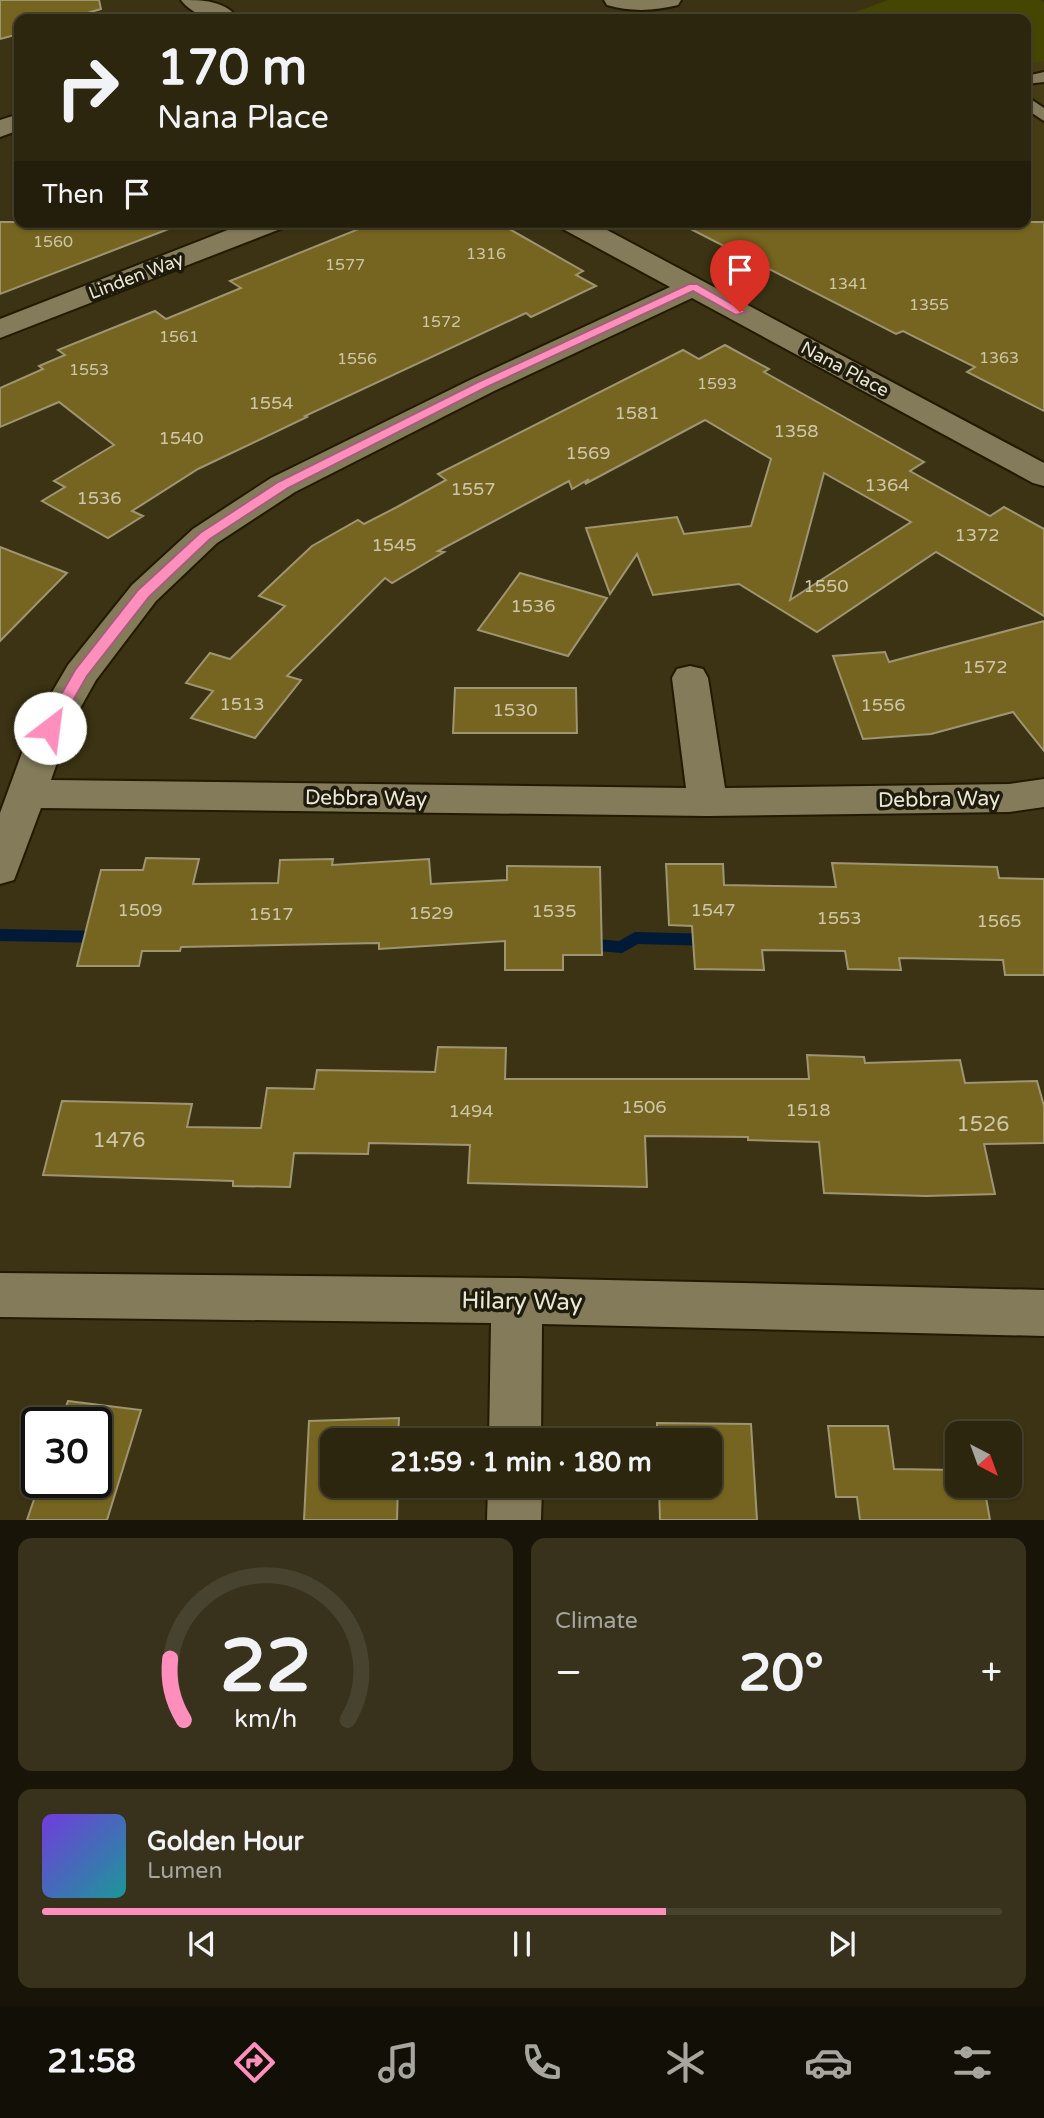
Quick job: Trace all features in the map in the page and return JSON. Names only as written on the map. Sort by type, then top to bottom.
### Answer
[{"type":"street","points":[[192,0],[218,14]]},
{"type":"street","points":[[622,2],[670,0]]},
{"type":"street","name":"Linden Way","points":[[0,329],[257,228]]},
{"type":"street","name":"Nana Place","points":[[581,228],[1044,476]]},
{"type":"street","points":[[0,869],[50,728],[80,674],[144,593],[205,536],[283,485],[483,384],[693,287]]},
{"type":"street","points":[[690,678],[708,802]]},
{"type":"street","name":"Debbra Way","points":[[25,794],[708,802],[1009,798],[1044,793]]},
{"type":"street","name":"Hilary Way","points":[[0,1295],[517,1301],[1044,1313]]},
{"type":"street","points":[[515,1428],[517,1301]]},
{"type":"street","points":[[514,1520],[515,1498]]},
{"type":"shaded area","points":[[888,0],[1040,0],[1044,3],[1044,312],[1027,228],[1031,228],[1031,14],[851,14]]},
{"type":"shaded area","points":[[888,0],[1040,0],[1044,3],[1044,61],[1031,63],[1031,14],[851,14]]},
{"type":"building","points":[[0,0],[99,0],[101,9],[84,14],[14,14],[14,35],[0,39]]},
{"type":"building","points":[[0,222],[14,222],[14,228],[171,228],[0,294]]},
{"type":"building","points":[[1031,222],[1044,222],[1044,411],[967,372],[975,367],[903,331],[896,334],[689,228],[1031,228]]},
{"type":"building","points":[[361,228],[508,228],[583,271],[576,275],[596,286],[531,317],[526,313],[198,469],[132,511],[143,516],[108,538],[42,501],[65,487],[54,481],[114,445],[59,402],[0,427],[0,388],[43,369],[39,366],[65,355],[58,350],[155,311],[166,319],[241,288],[230,281]]},
{"type":"building","points":[[725,345],[769,369],[764,372],[924,462],[910,471],[990,516],[1004,507],[1044,529],[1044,616],[936,552],[817,632],[739,584],[653,595],[637,554],[610,594],[586,528],[677,517],[684,534],[751,526],[771,459],[705,420],[585,484],[589,479],[572,489],[569,481],[438,551],[444,552],[392,583],[385,578],[287,676],[301,680],[255,738],[191,718],[213,691],[186,683],[210,653],[230,659],[285,606],[259,596],[312,546],[358,520],[364,524],[397,507],[446,480],[438,474],[683,350],[699,359]],"holes":[[[824,473],[911,522],[790,600]]]},
{"type":"building","points":[[0,547],[67,573],[0,641]]},
{"type":"building","points":[[520,573],[607,598],[568,656],[478,630]]},
{"type":"building","points":[[1044,621],[1044,751],[1013,712],[931,734],[863,739],[833,656],[885,652],[889,662]]},
{"type":"building","points":[[455,688],[576,688],[577,733],[453,733]]},
{"type":"building","points":[[146,858],[199,859],[193,884],[278,883],[280,860],[333,859],[332,865],[429,859],[431,884],[507,880],[507,866],[600,867],[602,955],[563,955],[563,970],[505,970],[505,941],[379,949],[379,943],[181,947],[180,951],[142,951],[139,966],[77,966],[101,870],[143,870]]},
{"type":"building","points":[[832,863],[997,867],[999,878],[1044,879],[1044,975],[1005,975],[1003,960],[899,958],[901,970],[848,969],[845,951],[762,950],[764,970],[695,969],[692,926],[669,925],[666,864],[723,864],[724,885],[836,887]]},
{"type":"building","points":[[438,1047],[506,1048],[505,1079],[809,1079],[807,1055],[864,1057],[865,1063],[960,1060],[965,1083],[1037,1081],[1044,1106],[1044,1143],[984,1144],[995,1194],[926,1196],[824,1193],[819,1142],[748,1140],[748,1137],[645,1136],[647,1187],[468,1183],[470,1145],[369,1143],[368,1154],[294,1153],[290,1187],[233,1186],[233,1181],[43,1175],[62,1101],[192,1104],[187,1127],[261,1128],[267,1088],[314,1089],[317,1070],[435,1072]]},
{"type":"building","points":[[68,1401],[141,1410],[107,1520],[27,1520],[35,1498],[112,1498],[112,1407],[66,1407]]},
{"type":"building","points":[[399,1418],[399,1428],[320,1428],[320,1498],[398,1498],[397,1520],[304,1520],[309,1421]]},
{"type":"building","points":[[657,1423],[751,1424],[757,1520],[660,1520],[659,1498],[722,1498],[722,1428],[657,1428]]},
{"type":"building","points":[[828,1426],[888,1426],[894,1469],[945,1470],[945,1498],[986,1498],[990,1520],[860,1520],[857,1497],[836,1497]]},
{"type":"waterway","points":[[0,935],[104,937]]},
{"type":"waterway","points":[[585,944],[622,947],[635,938],[712,940]]},
{"type":"route","points":[[50,728],[80,674],[144,593],[205,536],[283,485],[483,384],[693,287],[740,312]]}]
